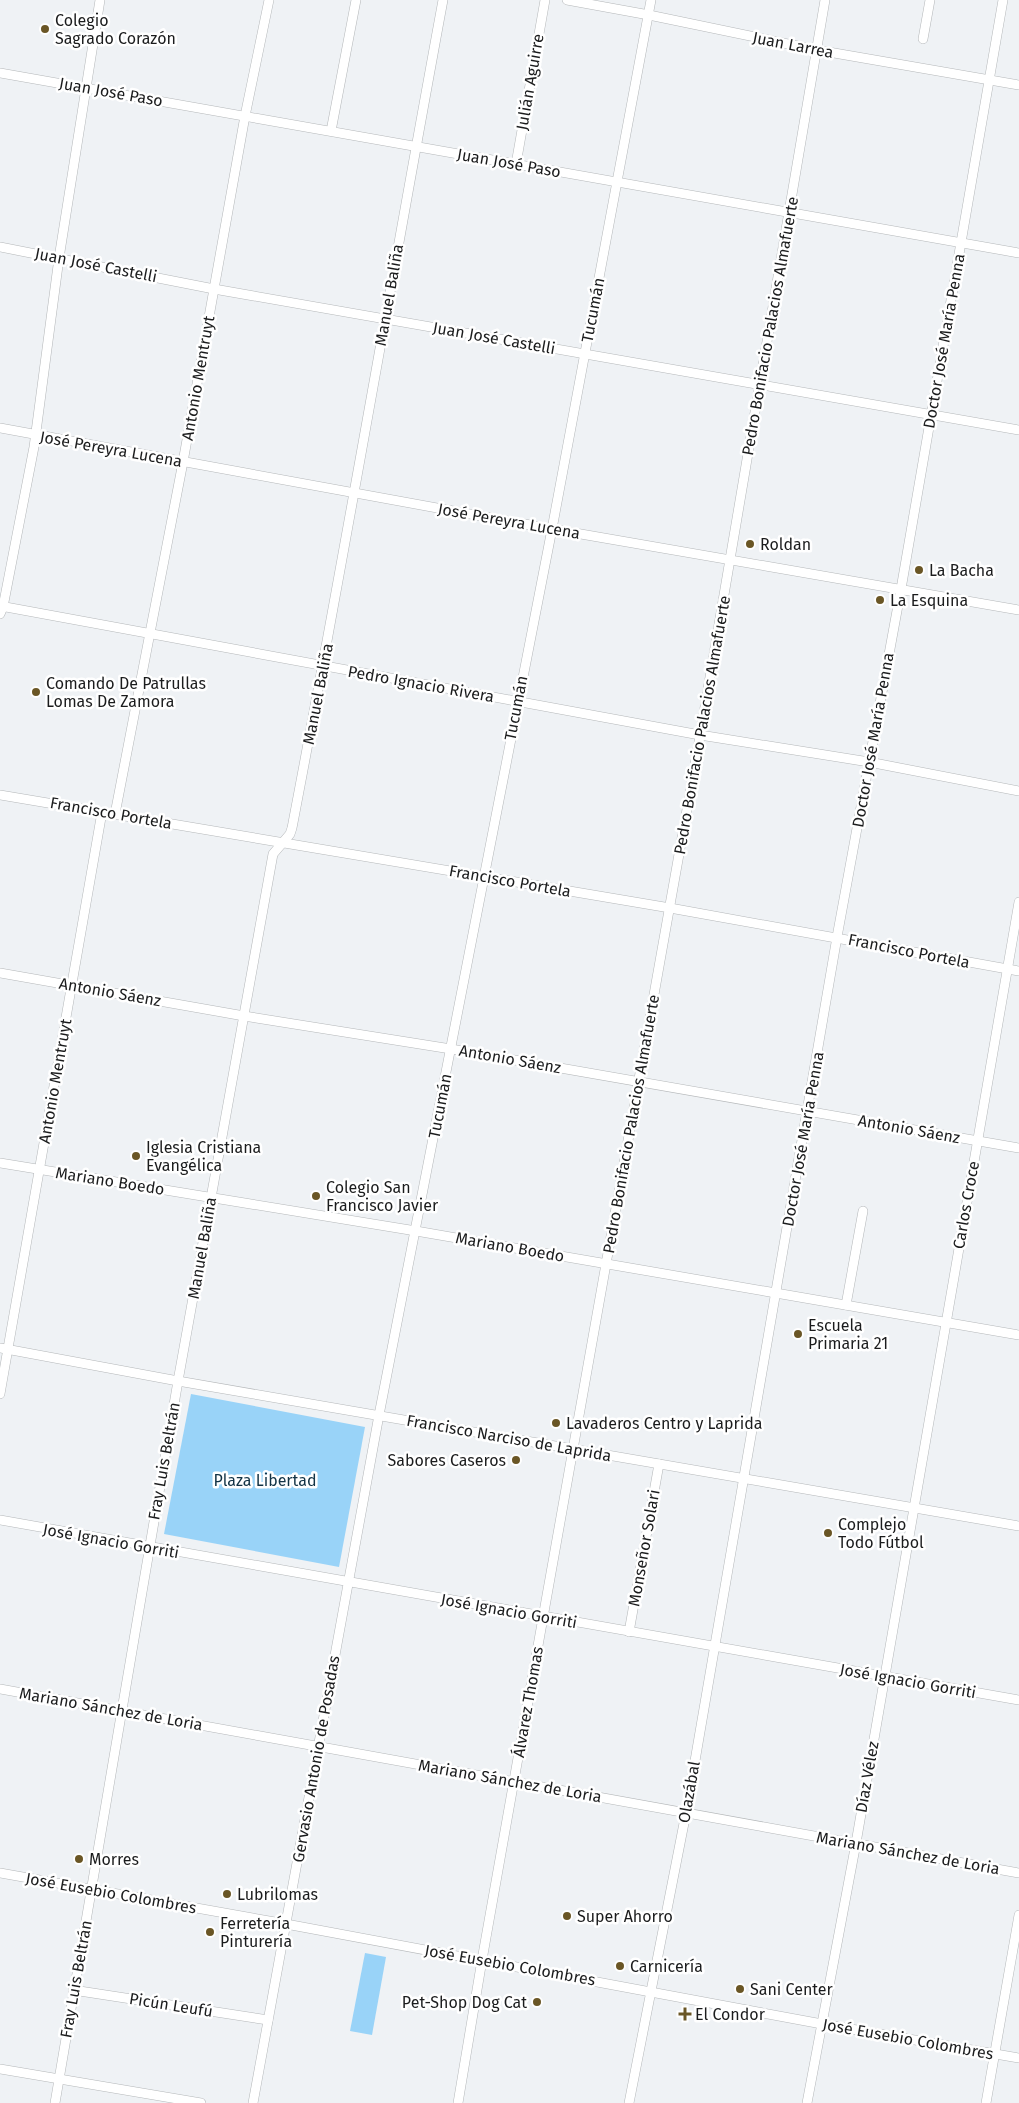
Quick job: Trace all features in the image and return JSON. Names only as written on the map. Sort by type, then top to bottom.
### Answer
[{"type":"street","points":[[1,609],[35,435],[59,258],[100,0]]},
{"type":"street","name":"Antonio Mentruyt","points":[[115,814],[148,634],[183,462],[245,116],[269,0]]},
{"type":"street","points":[[331,131],[356,0]]},
{"type":"street","name":"Manuel Baliña","points":[[178,1381],[273,854],[284,843],[292,828],[444,0]]},
{"type":"street","name":"Julián Aguirre","points":[[516,164],[544,0]]},
{"type":"street","name":"Juan Larrea","points":[[567,0],[817,50],[1019,85]]},
{"type":"street","name":"Tucumán","points":[[379,1415],[552,530],[651,0]]},
{"type":"street","name":"Pedro Bonifacio Palacios Almafuerte","points":[[574,1449],[700,735],[825,0]]},
{"type":"street","points":[[923,40],[930,0]]},
{"type":"street","name":"Doctor José María Penna","points":[[744,1480],[1003,0]]},
{"type":"street","name":"Juan José Paso","points":[[0,73],[1019,253]]},
{"type":"street","name":"Juan José Castelli","points":[[0,247],[214,289],[1019,430]]},
{"type":"street","name":"José Pereyra Lucena","points":[[0,428],[552,530],[1019,610]]},
{"type":"street","name":"Pedro Ignacio Rivera","points":[[1,609],[700,735],[869,762],[1019,791]]},
{"type":"street","name":"Francisco Portela","points":[[0,795],[838,937],[1019,971]]},
{"type":"street","name":"Antonio Mentruyt","points":[[0,1394],[4,1349],[39,1169],[102,812]]},
{"type":"street","name":"Carlos Croce","points":[[913,1508],[1019,902]]},
{"type":"street","name":"Antonio Sáenz","points":[[0,973],[1019,1148]]},
{"type":"street","name":"Mariano Boedo","points":[[0,1162],[1019,1334]]},
{"type":"street","points":[[846,1305],[863,1211]]},
{"type":"street","name":"Francisco Narciso de Laprida","points":[[4,1349],[744,1480],[1019,1526]]},
{"type":"street","name":"Fray Luis Beltrán","points":[[55,2103],[178,1381]]},
{"type":"street","name":"Gervasio Antonio de Posadas","points":[[253,2103],[379,1415]]},
{"type":"street","name":"Álvarez Thomas","points":[[458,2103],[574,1449]]},
{"type":"street","name":"Monseñor Solari","points":[[629,1632],[659,1464]]},
{"type":"street","name":"Olazábal","points":[[629,2103],[686,1813],[744,1480]]},
{"type":"street","name":"Díaz Vélez","points":[[807,2103],[856,1844],[913,1508]]},
{"type":"street","name":"José Ignacio Gorriti","points":[[0,1520],[149,1548],[1019,1700]]},
{"type":"street","name":"Mariano Sánchez de Loria","points":[[0,1689],[1019,1873]]},
{"type":"street","name":"José Eusebio Colombres","points":[[0,1873],[482,1960],[822,2024],[1019,2058]]},
{"type":"street","points":[[986,2103],[1019,1916]]},
{"type":"street","name":"Picún Leufú","points":[[73,1990],[268,2020]]},
{"type":"street","points":[[0,2069],[201,2103]]},
{"type":"green space","name":"Plaza Libertad","points":[[191,1394],[365,1427],[339,1567],[164,1534]]},
{"type":"green space","points":[[365,1953],[386,1957],[372,2035],[350,2031]]},
{"type":"place","name":"Colegio Sagrado Corazón","points":[[45,29]]},
{"type":"place","name":"Roldan","points":[[750,544]]},
{"type":"place","name":"La Bacha","points":[[919,570]]},
{"type":"place","name":"La Esquina","points":[[880,600]]},
{"type":"place","name":"Comando De Patrullas Lomas De Zamora","points":[[36,692]]},
{"type":"place","name":"Iglesia Cristiana Evangélica","points":[[136,1156]]},
{"type":"place","name":"Colegio San Francisco Javier","points":[[316,1196]]},
{"type":"place","name":"Escuela Primaria 21","points":[[798,1334]]},
{"type":"place","name":"Lavaderos Centro y Laprida","points":[[556,1423]]},
{"type":"place","name":"Sabores Caseros","points":[[516,1460]]},
{"type":"place","name":"Complejo Todo Fútbol","points":[[828,1533]]},
{"type":"place","name":"Morres","points":[[79,1859]]},
{"type":"place","name":"Lubrilomas","points":[[227,1894]]},
{"type":"place","name":"Super Ahorro","points":[[567,1916]]},
{"type":"place","name":"Ferretería Pinturería","points":[[210,1932]]},
{"type":"place","name":"Carnicería","points":[[620,1966]]},
{"type":"place","name":"Sani Center","points":[[740,1989]]},
{"type":"place","name":"Pet-Shop Dog Cat","points":[[537,2002]]},
{"type":"place","name":"El Condor","points":[[685,2014]]}]
